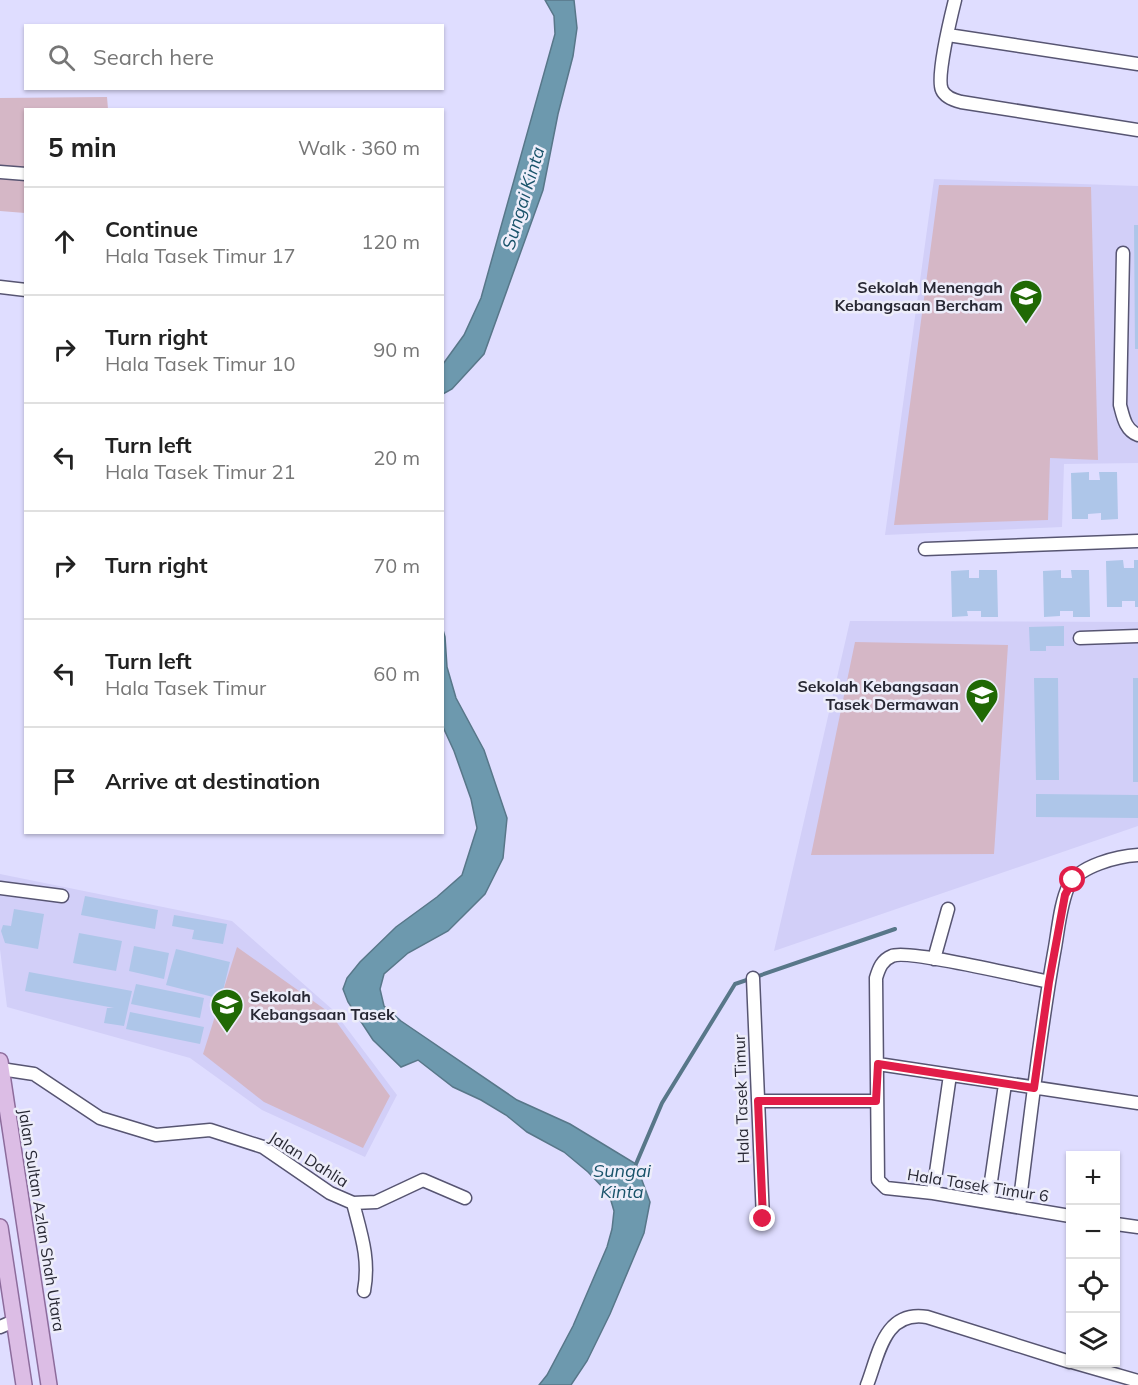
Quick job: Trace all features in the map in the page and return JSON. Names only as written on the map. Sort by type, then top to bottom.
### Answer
[{"type":"main road","name":"Jalan Sultan Azlan Shah Utara","points":[[1,1065],[49,1385]]},
{"type":"main road","points":[[0,1227],[7,1324],[24,1385]]},
{"type":"street","points":[[955,0],[940,77],[940,87],[945,95],[961,102],[1138,130]]},
{"type":"street","points":[[948,35],[1138,64]]},
{"type":"street","points":[[0,172],[24,174]]},
{"type":"street","points":[[1123,253],[1120,405],[1124,420],[1133,433],[1138,435]]},
{"type":"street","points":[[0,287],[24,290]]},
{"type":"street","points":[[925,549],[1138,541]]},
{"type":"street","points":[[1080,638],[1138,636]]},
{"type":"street","points":[[1019,1207],[1049,982],[1065,895],[1073,880],[1093,866],[1121,856],[1138,855]]},
{"type":"street","points":[[0,888],[62,896]]},
{"type":"street","points":[[934,958],[948,909]]},
{"type":"street","points":[[758,1101],[876,1101],[878,1064],[876,978],[880,966],[894,955],[934,958],[1049,982]]},
{"type":"street","name":"Hala Tasek Timur","points":[[753,978],[763,1219]]},
{"type":"street","points":[[878,1064],[1138,1103]]},
{"type":"street","name":"Jalan Dahlia","points":[[1,1065],[34,1074],[100,1118],[156,1135],[210,1130],[263,1147],[330,1193],[353,1203],[376,1202],[423,1180],[465,1198]]},
{"type":"street","points":[[933,1193],[950,1075]]},
{"type":"street","points":[[988,1202],[1005,1084]]},
{"type":"street","name":"Hala Tasek Timur 6","points":[[876,1101],[878,1180],[886,1188],[933,1193],[1066,1215]]},
{"type":"street","points":[[353,1203],[366,1254],[368,1272],[364,1291]]},
{"type":"street","points":[[1120,1225],[1138,1227]]},
{"type":"street","points":[[867,1385],[886,1334],[892,1325],[914,1314],[1066,1360]]},
{"type":"street","points":[[1089,1367],[1138,1381]]},
{"type":"shaded area","points":[[107,97],[108,108],[24,108],[24,213],[0,211],[0,98]]},
{"type":"shaded area","name":"Sekolah Menengah Kebangsaan Bercham","points":[[934,179],[1138,186],[1138,463],[1064,464],[1062,527],[885,535]]},
{"type":"shaded area","name":"Sekolah Menengah Kebangsaan Bercham","points":[[939,185],[1091,187],[1098,460],[1050,458],[1048,520],[894,525]]},
{"type":"shaded area","name":"Sekolah Kebangsaan Tasek Dermawan","points":[[850,621],[1138,622],[1138,826],[774,951]]},
{"type":"shaded area","points":[[855,642],[1008,645],[994,854],[811,855]]},
{"type":"shaded area","name":"Sekolah Kebangsaan Tasek","points":[[0,874],[232,921],[333,1010],[397,1095],[365,1157],[262,1110],[190,1058],[7,1007],[0,949]]},
{"type":"shaded area","points":[[237,947],[330,1013],[390,1096],[363,1148],[264,1102],[203,1054]]},
{"type":"water","name":"Sungai Kinta","points":[[545,0],[574,0],[577,28],[573,56],[558,114],[543,190],[484,354],[452,389],[444,393],[444,363],[464,335],[481,298],[555,34],[554,16]]},
{"type":"water","name":"Sungai Kinta","points":[[444,634],[447,667],[456,698],[484,750],[507,818],[503,858],[485,894],[448,931],[408,953],[384,974],[380,989],[384,1006],[401,1021],[517,1100],[570,1124],[636,1164],[650,1202],[644,1233],[610,1314],[587,1361],[571,1385],[539,1385],[547,1375],[573,1326],[607,1247],[614,1211],[609,1194],[564,1152],[527,1132],[506,1115],[481,1100],[453,1087],[418,1060],[401,1067],[373,1040],[348,1002],[343,989],[347,978],[360,962],[396,927],[437,897],[462,875],[477,828],[471,799],[444,729]]},
{"type":"building","points":[[1134,225],[1138,225],[1138,349],[1135,349]]},
{"type":"building","points":[[1089,472],[1089,480],[1100,480],[1099,472],[1117,472],[1118,519],[1101,520],[1101,513],[1088,514],[1088,519],[1072,519],[1071,473]]},
{"type":"building","points":[[1123,560],[1124,568],[1134,568],[1134,560],[1138,560],[1138,607],[1135,607],[1135,601],[1122,601],[1122,607],[1107,607],[1106,561]]},
{"type":"building","points":[[969,570],[969,578],[979,578],[979,570],[997,570],[998,617],[981,617],[981,611],[967,611],[968,616],[952,617],[951,571]]},
{"type":"building","points":[[1061,570],[1061,578],[1072,578],[1071,570],[1089,570],[1090,617],[1073,617],[1073,611],[1060,611],[1060,616],[1044,617],[1043,571]]},
{"type":"building","points":[[1064,626],[1064,646],[1046,646],[1046,651],[1030,651],[1029,627]]},
{"type":"building","points":[[1034,678],[1058,678],[1059,780],[1036,780]]},
{"type":"building","points":[[1133,678],[1138,678],[1138,782],[1133,782]]},
{"type":"building","points":[[1036,794],[1138,795],[1138,818],[1036,817]]},
{"type":"building","points":[[85,896],[158,910],[155,929],[81,915]]},
{"type":"building","points":[[14,909],[44,914],[38,949],[5,943],[1,931],[3,925],[11,926]]},
{"type":"building","points":[[174,915],[227,924],[223,944],[192,939],[194,930],[172,926]]},
{"type":"building","points":[[79,933],[122,941],[116,971],[73,963]]},
{"type":"building","points":[[134,946],[169,953],[164,979],[129,971]]},
{"type":"building","points":[[176,949],[230,962],[221,999],[166,985]]},
{"type":"building","points":[[29,972],[132,991],[124,1026],[104,1023],[107,1008],[114,1008],[25,991]]},
{"type":"building","points":[[136,984],[204,998],[200,1018],[131,1004]]},
{"type":"building","points":[[130,1012],[204,1027],[200,1044],[126,1029]]},
{"type":"waterway","points":[[636,1164],[662,1103],[735,984],[895,929]]},
{"type":"place","name":"Sekolah Menengah Kebangsaan Bercham","points":[[1026,325]]},
{"type":"place","name":"Sekolah Kebangsaan Tasek Dermawan","points":[[982,724]]},
{"type":"place","name":"Sekolah Kebangsaan Tasek","points":[[227,1034]]},
{"type":"route","points":[[763,1219],[758,1101],[876,1101],[878,1064],[1034,1088],[1049,982],[1065,895],[1073,880]]}]
